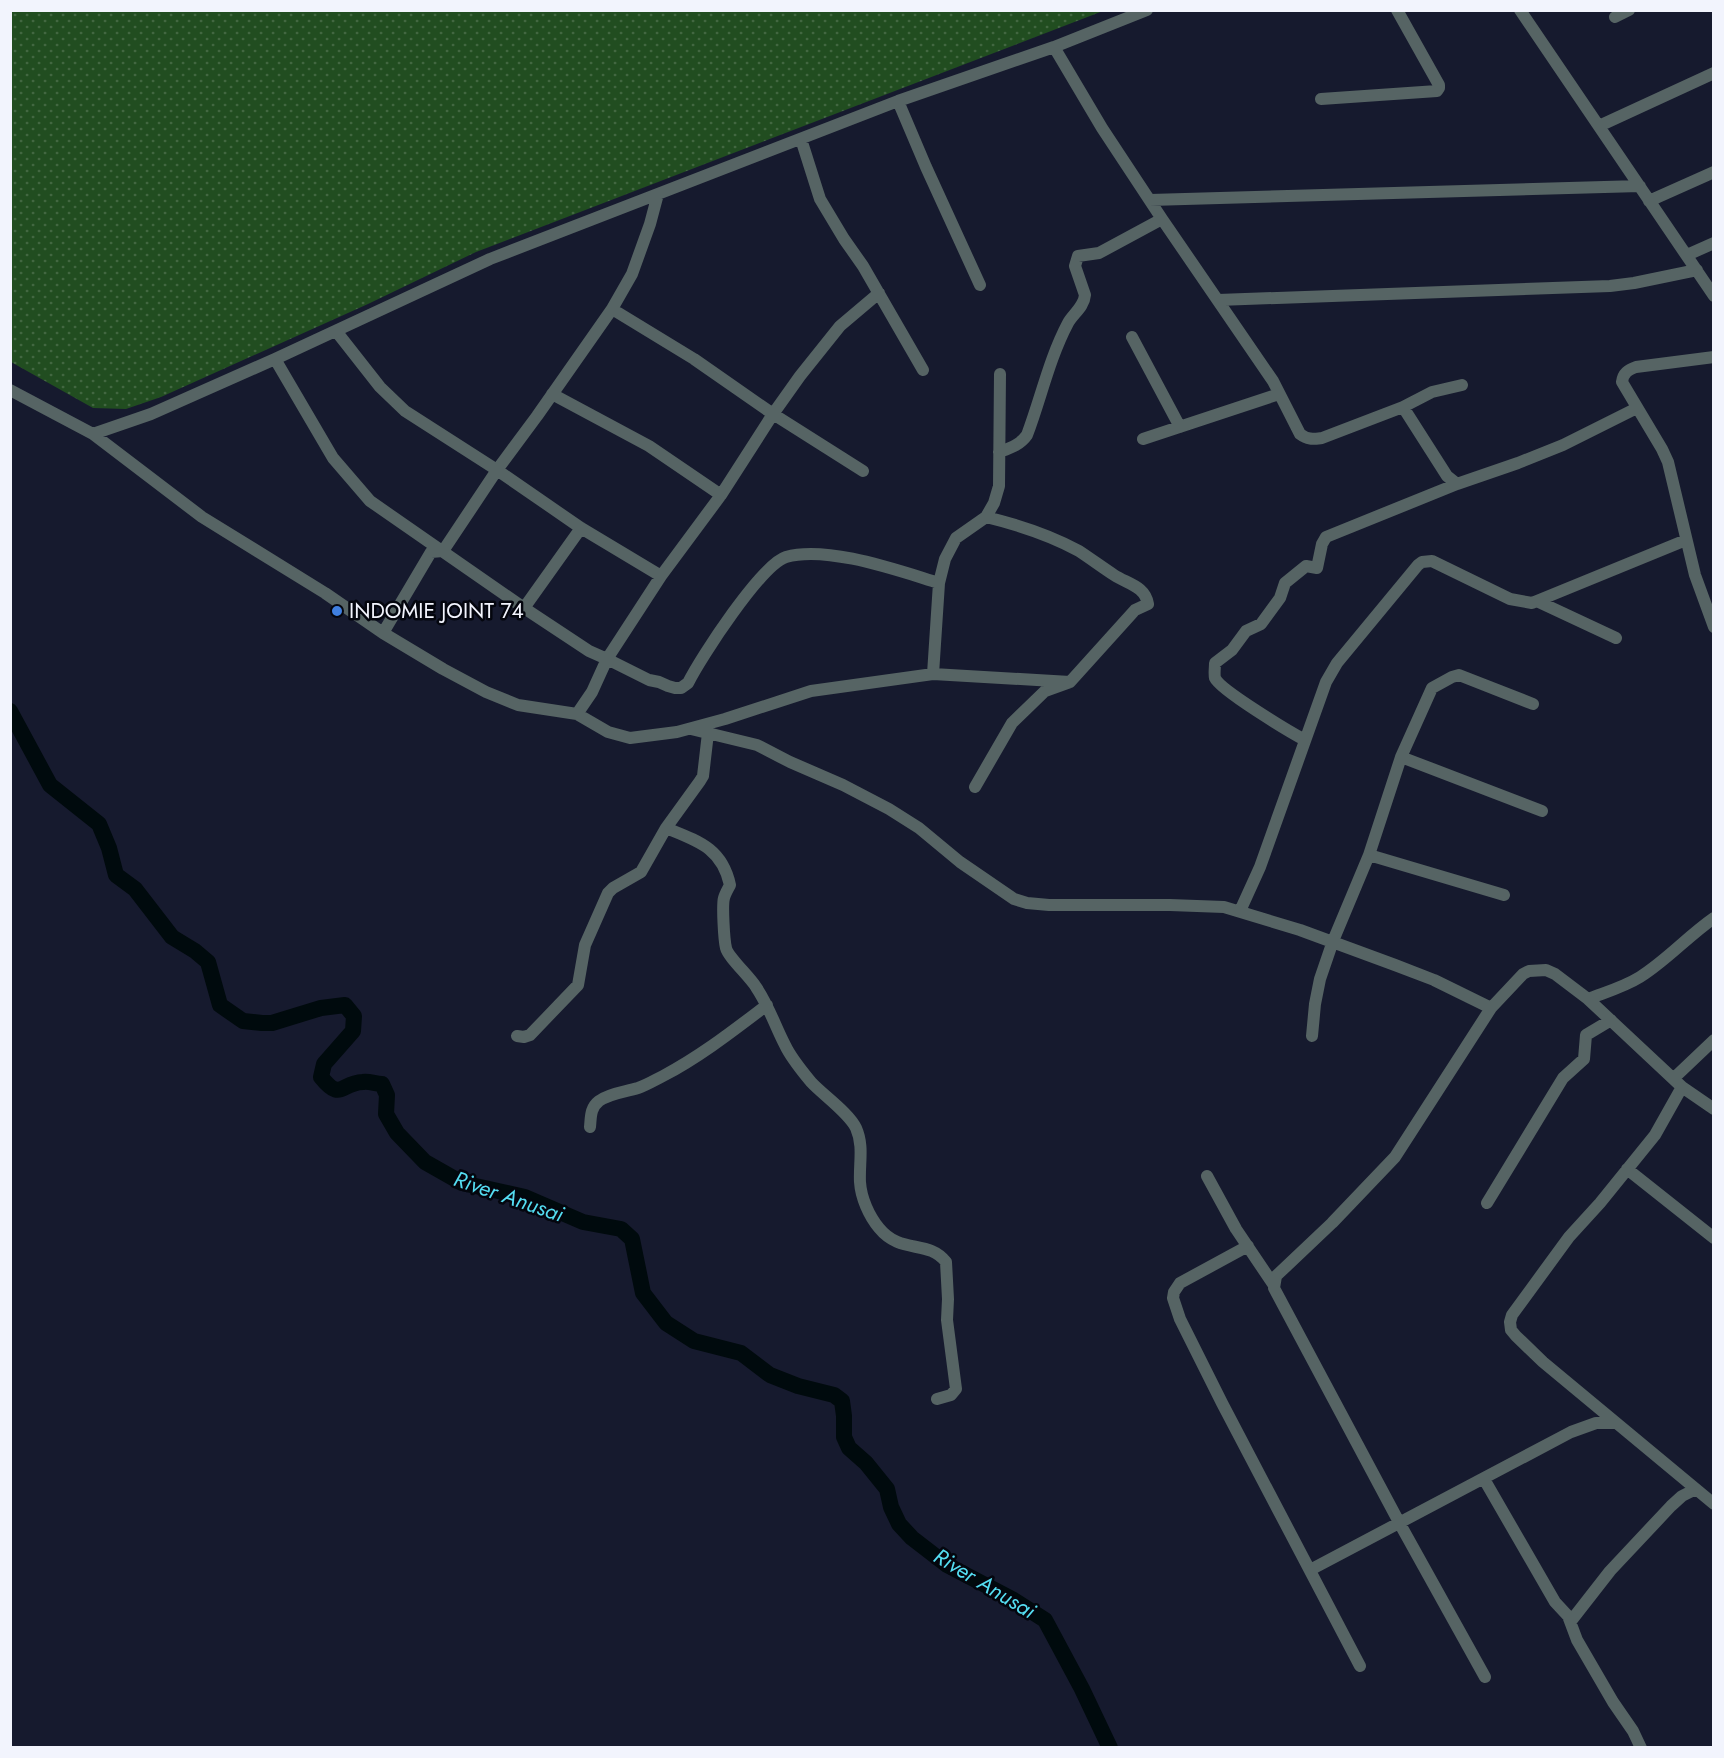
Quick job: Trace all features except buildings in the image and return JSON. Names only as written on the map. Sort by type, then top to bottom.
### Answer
[{"type":"street","points":[[93,434],[151,414],[490,259],[898,101],[1054,46],[1147,10]]},
{"type":"street","points":[[1321,99],[1437,92],[1439,85],[1397,10]]},
{"type":"street","points":[[1520,10],[1713,296]]},
{"type":"street","points":[[1616,17],[1629,10]]},
{"type":"street","points":[[1054,46],[1102,128],[1273,381],[1300,434],[1312,440],[1322,438],[1432,392],[1462,386]]},
{"type":"street","points":[[1599,126],[1713,73]]},
{"type":"street","points":[[898,101],[980,285]]},
{"type":"street","points":[[801,139],[820,199],[879,293],[923,370]]},
{"type":"street","points":[[1649,201],[1713,172]]},
{"type":"street","points":[[1150,200],[1640,186]]},
{"type":"street","points":[[443,551],[497,470],[612,309],[632,274],[658,194]]},
{"type":"street","points":[[999,452],[1023,441],[1027,435],[1052,358],[1069,322],[1085,300],[1075,266],[1078,256],[1099,253],[1162,219]]},
{"type":"street","points":[[1687,255],[1713,243]]},
{"type":"street","points":[[1218,300],[1610,286],[1697,270]]},
{"type":"street","points":[[577,714],[592,692],[607,659],[661,576],[721,495],[800,376],[840,326],[879,293]]},
{"type":"street","points":[[612,309],[694,359],[773,414],[863,471]]},
{"type":"street","points":[[336,331],[380,387],[405,411],[581,528],[661,576]]},
{"type":"street","points":[[1132,337],[1180,427]]},
{"type":"street","points":[[1713,357],[1636,367],[1623,375],[1622,382],[1654,434],[1668,462],[1695,575],[1713,627]]},
{"type":"street","points":[[275,359],[333,458],[370,501],[589,651],[649,680],[675,688],[681,688],[688,683],[754,585],[774,564],[784,558],[798,555],[840,556],[939,583]]},
{"type":"street","points":[[933,674],[941,570],[956,538],[986,518],[999,486],[1000,374]]},
{"type":"street","points":[[10,390],[93,434],[202,517],[443,669],[486,692],[518,705],[577,714],[608,732],[630,738],[677,732],[811,691],[933,674],[1070,682]]},
{"type":"street","points":[[552,394],[649,446],[721,495]]},
{"type":"street","points":[[1143,439],[1279,394]]},
{"type":"street","points":[[1403,406],[1446,476],[1456,484]]},
{"type":"street","points":[[1305,740],[1228,690],[1215,676],[1215,663],[1232,650],[1246,631],[1261,624],[1280,598],[1285,583],[1306,567],[1317,568],[1322,544],[1326,537],[1456,484],[1563,445],[1637,408]]},
{"type":"street","points":[[975,787],[1012,723],[1045,691],[1070,682],[1135,610],[1148,604],[1143,591],[1078,551],[1022,526],[986,518]]},
{"type":"street","points":[[524,608],[581,528]]},
{"type":"street","points":[[1240,911],[1260,867],[1326,682],[1337,663],[1418,565],[1432,561],[1510,599],[1524,603],[1539,602],[1686,540]]},
{"type":"street","points":[[383,633],[432,552],[443,551]]},
{"type":"street","points":[[1539,602],[1616,638]]},
{"type":"street","points":[[1312,1036],[1320,979],[1333,941],[1369,855],[1401,757],[1432,688],[1452,676],[1459,675],[1533,704]]},
{"type":"street","points":[[690,728],[757,745],[889,809],[919,828],[960,862],[1014,899],[1049,905],[1214,906],[1240,911],[1333,941],[1434,980],[1491,1008]]},
{"type":"street","points":[[517,1036],[530,1035],[578,985],[585,945],[608,893],[641,872],[666,828],[700,781],[703,776],[708,733]]},
{"type":"street","points":[[1401,757],[1542,811]]},
{"type":"street","points":[[666,828],[701,843],[723,863],[730,885],[724,899],[727,951],[748,975],[767,1005],[785,1045],[800,1069],[854,1125],[861,1152],[862,1195],[876,1225],[898,1243],[932,1250],[946,1262],[947,1320],[956,1389],[951,1395],[937,1399]]},
{"type":"street","points":[[1369,855],[1504,895]]},
{"type":"street","points":[[1588,999],[1640,977],[1713,918]]},
{"type":"street","points":[[1485,1677],[1274,1288],[1276,1276],[1332,1223],[1395,1157],[1491,1008],[1523,974],[1546,970],[1555,974],[1588,999],[1678,1083],[1713,1108]]},
{"type":"street","points":[[591,1127],[593,1107],[601,1100],[638,1088],[664,1075],[718,1042],[767,1005]]},
{"type":"street","points":[[1487,1203],[1563,1078],[1579,1066],[1584,1059],[1586,1035],[1611,1020]]},
{"type":"street","points":[[1713,1040],[1678,1083],[1654,1135],[1600,1203],[1569,1237],[1512,1315],[1510,1322],[1512,1330],[1523,1343],[1713,1504]]},
{"type":"street","points":[[1627,1169],[1713,1238]]},
{"type":"street","points":[[1207,1176],[1236,1229],[1274,1284]]},
{"type":"street","points":[[1248,1246],[1180,1283],[1173,1298],[1180,1319],[1222,1403],[1360,1666]]},
{"type":"street","points":[[1310,1570],[1570,1432],[1596,1423],[1616,1423]]},
{"type":"street","points":[[1484,1479],[1555,1602],[1571,1621],[1577,1640],[1641,1748]]},
{"type":"street","points":[[1571,1621],[1610,1571],[1671,1506],[1682,1496],[1696,1489]]},
{"type":"green space","points":[[11,10],[1103,11],[476,252],[368,304],[161,397],[126,409],[93,408],[11,362]]},
{"type":"waterway","name":"River Anusai","points":[[10,711],[50,785],[99,824],[109,848],[116,875],[135,889],[172,937],[208,962],[220,1005],[243,1021],[262,1023],[272,1023],[321,1008],[345,1005],[354,1016],[353,1031],[324,1064],[321,1077],[337,1090],[355,1083],[382,1084],[387,1095],[386,1114],[397,1133],[425,1162],[462,1183],[525,1197],[583,1222],[621,1229],[632,1239],[643,1293],[666,1323],[694,1341],[741,1353],[770,1375],[798,1386],[834,1395],[842,1401],[844,1437],[849,1448],[866,1463],[887,1489],[891,1507],[899,1524],[912,1538],[947,1565],[1012,1599],[1045,1620],[1110,1748]]},
{"type":"place","name":"INDOMIE JOINT 74","points":[[337,611]]}]
